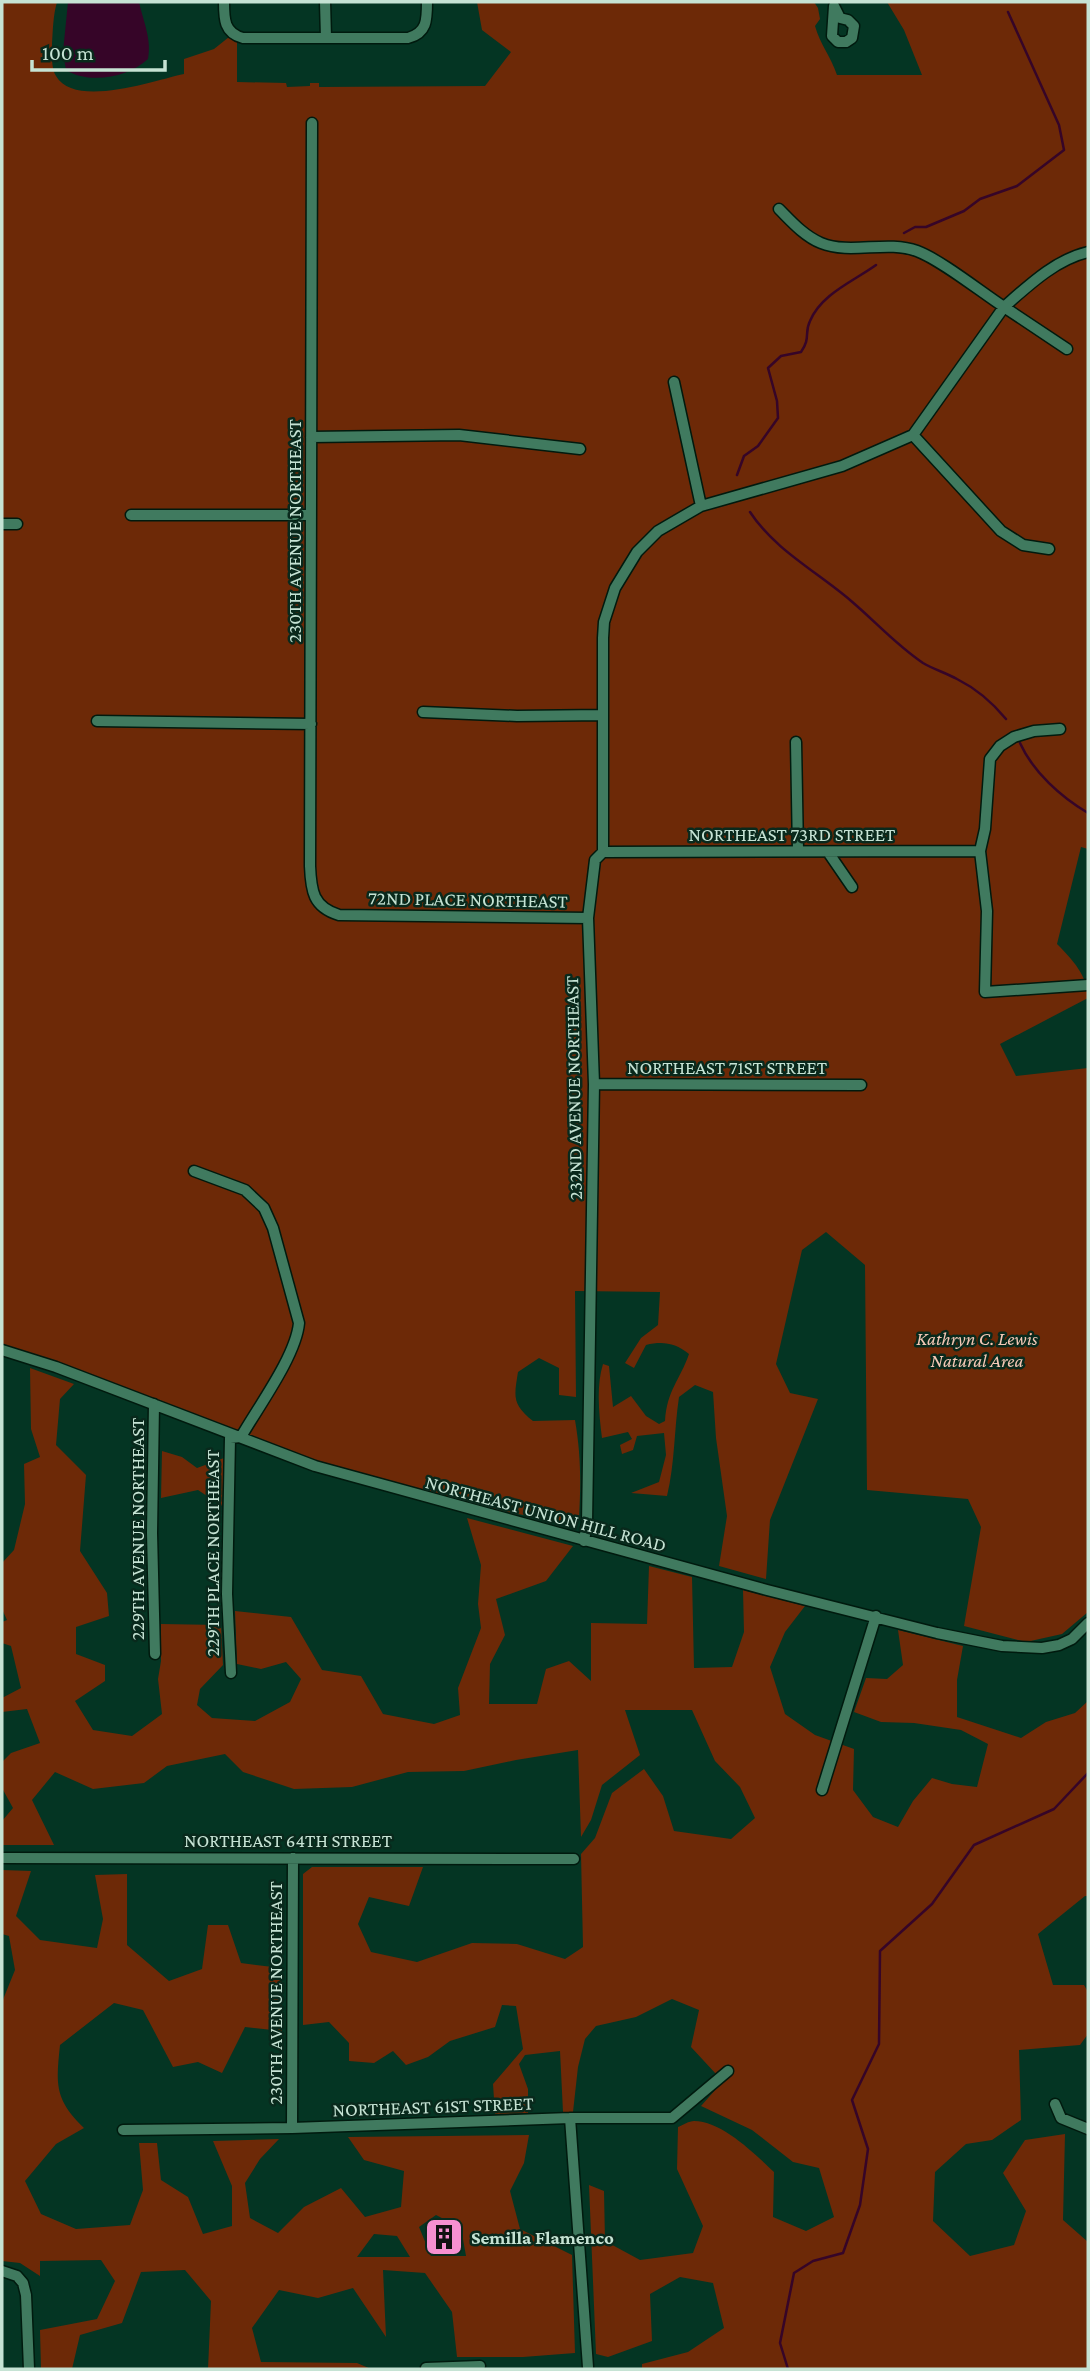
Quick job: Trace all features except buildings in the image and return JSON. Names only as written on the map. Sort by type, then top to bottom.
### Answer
[{"type":"street","points":[[224,2],[225,24],[230,32],[243,38],[408,38],[418,35],[423,29],[427,2]]},
{"type":"street","points":[[325,2],[326,38]]},
{"type":"street","name":"230TH AVENUE NORTHEAST","points":[[312,123],[310,866],[313,892],[319,905],[328,912],[348,916]]},
{"type":"street","points":[[779,208],[803,232],[818,242],[832,246],[893,247],[917,251],[1067,349]]},
{"type":"street","points":[[1049,549],[1023,545],[1000,531],[913,435],[1004,307],[1033,281],[1063,262],[1088,252]]},
{"type":"street","points":[[674,382],[701,506]]},
{"type":"street","points":[[311,437],[459,435],[580,449]]},
{"type":"street","name":"232ND AVENUE NORTHEAST","points":[[584,1541],[587,1523],[594,1084],[588,918],[595,860],[603,852],[604,622],[615,588],[637,552],[658,531],[701,506],[842,466],[913,435]]},
{"type":"street","points":[[131,515],[311,515]]},
{"type":"street","points":[[2,524],[17,524]]},
{"type":"street","points":[[423,712],[517,716],[603,715]]},
{"type":"street","points":[[97,720],[312,724]]},
{"type":"street","points":[[1060,729],[1014,737],[994,752],[988,766],[985,829],[980,850],[987,911],[985,988],[1088,985]]},
{"type":"street","points":[[796,742],[798,851]]},
{"type":"street","name":"NORTHEAST 73RD STREET","points":[[603,852],[980,850]]},
{"type":"street","points":[[828,852],[852,887]]},
{"type":"street","name":"72ND PLACE NORTHEAST","points":[[348,916],[588,918]]},
{"type":"street","name":"NORTHEAST 71ST STREET","points":[[594,1084],[861,1085]]},
{"type":"street","name":"229TH PLACE NORTHEAST","points":[[194,1171],[245,1190],[264,1208],[273,1228],[299,1323],[298,1334],[290,1354],[241,1437],[230,1438],[227,1594],[231,1673]]},
{"type":"street","name":"NORTHEAST UNION HILL ROAD","points":[[2,1350],[56,1367],[315,1466],[584,1541],[937,1633],[1025,1648],[1059,1645],[1072,1639],[1088,1623]]},
{"type":"street","name":"229TH AVENUE NORTHEAST","points":[[154,1404],[152,1533],[155,1654]]},
{"type":"street","points":[[821,1790],[876,1616]]},
{"type":"street","name":"NORTHEAST 64TH STREET","points":[[2,1858],[574,1859]]},
{"type":"street","name":"230TH AVENUE NORTHEAST","points":[[292,2128],[293,1858]]},
{"type":"street","name":"NORTHEAST 61ST STREET","points":[[123,2130],[292,2128],[569,2118],[671,2118],[728,2071]]},
{"type":"street","points":[[1055,2104],[1061,2118],[1088,2129]]},
{"type":"street","points":[[569,2118],[588,2367]]},
{"type":"street","points":[[4,2271],[17,2276],[25,2289],[29,2369]]},
{"type":"street","points":[[426,2368],[480,2366]]},
{"type":"green space","name":"Kathryn C. Lewis Natural Area","points":[[2,2],[57,2],[52,44],[54,73],[66,86],[97,91],[116,90],[184,74],[184,59],[214,49],[229,37],[237,42],[237,82],[286,83],[287,87],[310,86],[310,83],[319,83],[319,87],[485,86],[511,52],[482,30],[477,2],[814,2],[820,19],[815,26],[837,75],[922,75],[904,30],[887,2],[1088,2],[1088,849],[1081,847],[1057,944],[1082,975],[1088,998],[1000,1044],[1016,1076],[1088,1068],[1088,1612],[1062,1634],[1026,1642],[964,1626],[981,1527],[968,1499],[867,1490],[865,1265],[826,1232],[802,1250],[776,1364],[790,1393],[818,1399],[770,1520],[766,1579],[719,1566],[727,1516],[716,1438],[713,1392],[695,1385],[679,1397],[667,1496],[631,1493],[659,1482],[666,1455],[664,1433],[637,1436],[633,1450],[622,1454],[620,1445],[632,1439],[628,1432],[602,1438],[599,1391],[603,1364],[609,1366],[613,1407],[631,1396],[646,1416],[659,1424],[665,1421],[671,1393],[689,1354],[674,1345],[652,1344],[646,1345],[634,1368],[625,1363],[641,1338],[658,1325],[660,1292],[575,1291],[576,1397],[559,1395],[559,1368],[539,1358],[518,1372],[516,1400],[521,1410],[533,1421],[575,1420],[580,1469],[579,1518],[569,1523],[422,1497],[355,1478],[2,1350]]},
{"type":"green space","points":[[30,1368],[74,1384],[60,1399],[56,1445],[86,1475],[80,1551],[107,1593],[109,1616],[76,1627],[76,1654],[105,1665],[105,1681],[75,1701],[93,1730],[132,1736],[162,1714],[158,1679],[161,1624],[221,1625],[223,1665],[200,1689],[197,1705],[212,1718],[255,1721],[290,1702],[301,1679],[286,1662],[261,1669],[237,1664],[235,1611],[291,1617],[322,1670],[361,1676],[383,1714],[434,1724],[460,1715],[458,1688],[481,1628],[478,1604],[481,1565],[467,1518],[573,1546],[546,1581],[496,1599],[505,1635],[490,1664],[489,1704],[537,1704],[546,1669],[569,1661],[591,1681],[591,1623],[647,1624],[649,1566],[692,1577],[694,1668],[732,1667],[744,1632],[743,1590],[805,1606],[785,1632],[770,1667],[785,1714],[815,1735],[854,1749],[853,1790],[873,1817],[898,1827],[913,1801],[932,1778],[977,1787],[988,1744],[961,1730],[914,1723],[881,1722],[854,1712],[866,1678],[887,1679],[903,1665],[898,1630],[963,1646],[957,1680],[957,1717],[1021,1738],[1046,1722],[1075,1713],[1088,1701],[1088,1896],[1038,1934],[1053,1985],[1084,1985],[1088,1992],[1088,2034],[1080,2045],[1019,2050],[1021,2120],[992,2140],[966,2144],[935,2172],[933,2221],[970,2256],[1014,2245],[1026,2211],[1003,2173],[1025,2140],[1065,2134],[1063,2220],[1088,2242],[1088,2369],[642,2369],[642,2364],[688,2352],[724,2328],[713,2283],[680,2277],[650,2294],[652,2341],[608,2357],[596,2354],[589,2185],[604,2191],[605,2241],[640,2260],[693,2253],[703,2226],[677,2169],[678,2127],[694,2121],[716,2126],[748,2148],[774,2172],[773,2217],[806,2231],[834,2217],[819,2168],[793,2162],[752,2130],[701,2106],[716,2089],[716,2074],[691,2047],[699,2010],[672,1999],[636,2017],[596,2026],[585,2039],[578,2067],[573,2112],[563,2112],[560,2051],[525,2055],[519,2064],[528,2089],[528,2113],[495,2114],[493,2084],[523,2049],[516,2006],[502,2005],[495,2027],[450,2041],[428,2057],[406,2065],[393,2051],[374,2063],[349,2061],[349,2043],[329,2022],[303,2025],[303,1874],[312,1867],[423,1867],[409,1906],[369,1897],[358,1924],[371,1952],[417,1962],[472,1943],[517,1944],[565,1959],[583,1947],[581,1854],[595,1838],[612,1793],[644,1769],[663,1796],[674,1831],[731,1839],[755,1818],[740,1787],[715,1761],[692,1710],[625,1710],[640,1755],[602,1785],[591,1820],[581,1837],[578,1750],[464,1771],[408,1772],[352,1787],[294,1789],[243,1772],[225,1754],[167,1766],[144,1783],[93,1789],[55,1772],[32,1800],[54,1845],[2,1845],[2,1821],[13,1808],[2,1788],[2,1762],[11,1753],[40,1743],[27,1709],[2,1712],[2,1698],[21,1688],[11,1646],[2,1643],[2,1622],[7,1620],[2,1609],[2,1563],[14,1550],[25,1504],[24,1464],[40,1457],[31,1429]]},
{"type":"green space","points":[[162,1451],[182,1457],[197,1468],[224,1458],[222,1506],[198,1490],[161,1498]]},
{"type":"green space","points":[[2,1870],[31,1871],[16,1916],[40,1940],[97,1948],[103,1919],[95,1875],[127,1874],[127,1945],[169,1981],[202,1969],[208,1925],[228,1925],[241,1963],[281,1968],[282,2031],[245,2027],[222,2073],[198,2062],[173,2067],[143,2010],[114,2003],[60,2045],[59,2090],[67,2108],[84,2128],[56,2144],[25,2181],[41,2214],[76,2229],[130,2225],[143,2190],[139,2143],[157,2143],[161,2180],[188,2197],[203,2234],[232,2226],[232,2186],[213,2141],[279,2139],[260,2159],[245,2183],[250,2218],[278,2233],[304,2207],[341,2188],[365,2217],[401,2207],[404,2171],[364,2160],[348,2137],[529,2135],[524,2163],[510,2191],[520,2229],[572,2255],[575,2353],[523,2357],[457,2357],[452,2312],[425,2273],[383,2270],[386,2337],[353,2288],[318,2298],[279,2290],[252,2328],[261,2362],[357,2363],[371,2369],[208,2369],[211,2301],[185,2270],[141,2272],[122,2323],[80,2335],[72,2369],[41,2369],[40,2330],[97,2319],[115,2281],[101,2260],[40,2261],[40,2276],[20,2263],[2,2261],[2,2002],[15,1970],[9,1936],[2,1934]],"holes":[[[436,2215],[461,2228],[466,2256],[431,2256],[419,2227]],[[374,2234],[397,2236],[410,2257],[357,2257]]]},
{"type":"shaded area","points":[[68,2],[139,2],[148,37],[148,59],[131,70],[109,77],[86,77],[66,70],[63,52]]},
{"type":"waterway","points":[[904,233],[915,227],[926,227],[964,211],[980,199],[1017,186],[1064,150],[1059,125],[1008,12]]},
{"type":"waterway","points":[[737,475],[744,456],[758,446],[778,418],[777,401],[768,368],[781,356],[801,352],[815,311],[839,289],[876,265]]},
{"type":"waterway","points":[[750,512],[771,538],[850,600],[904,649],[923,663],[971,687],[1006,719]]},
{"type":"waterway","points":[[1020,743],[1032,764],[1049,783],[1088,813]]},
{"type":"waterway","points":[[788,2369],[780,2343],[794,2273],[813,2261],[843,2253],[860,2205],[868,2149],[852,2100],[879,2044],[880,1951],[932,1904],[974,1845],[1054,1809],[1088,1773]]},
{"type":"place","name":"Semilla Flamenco","points":[[444,2237]]}]
